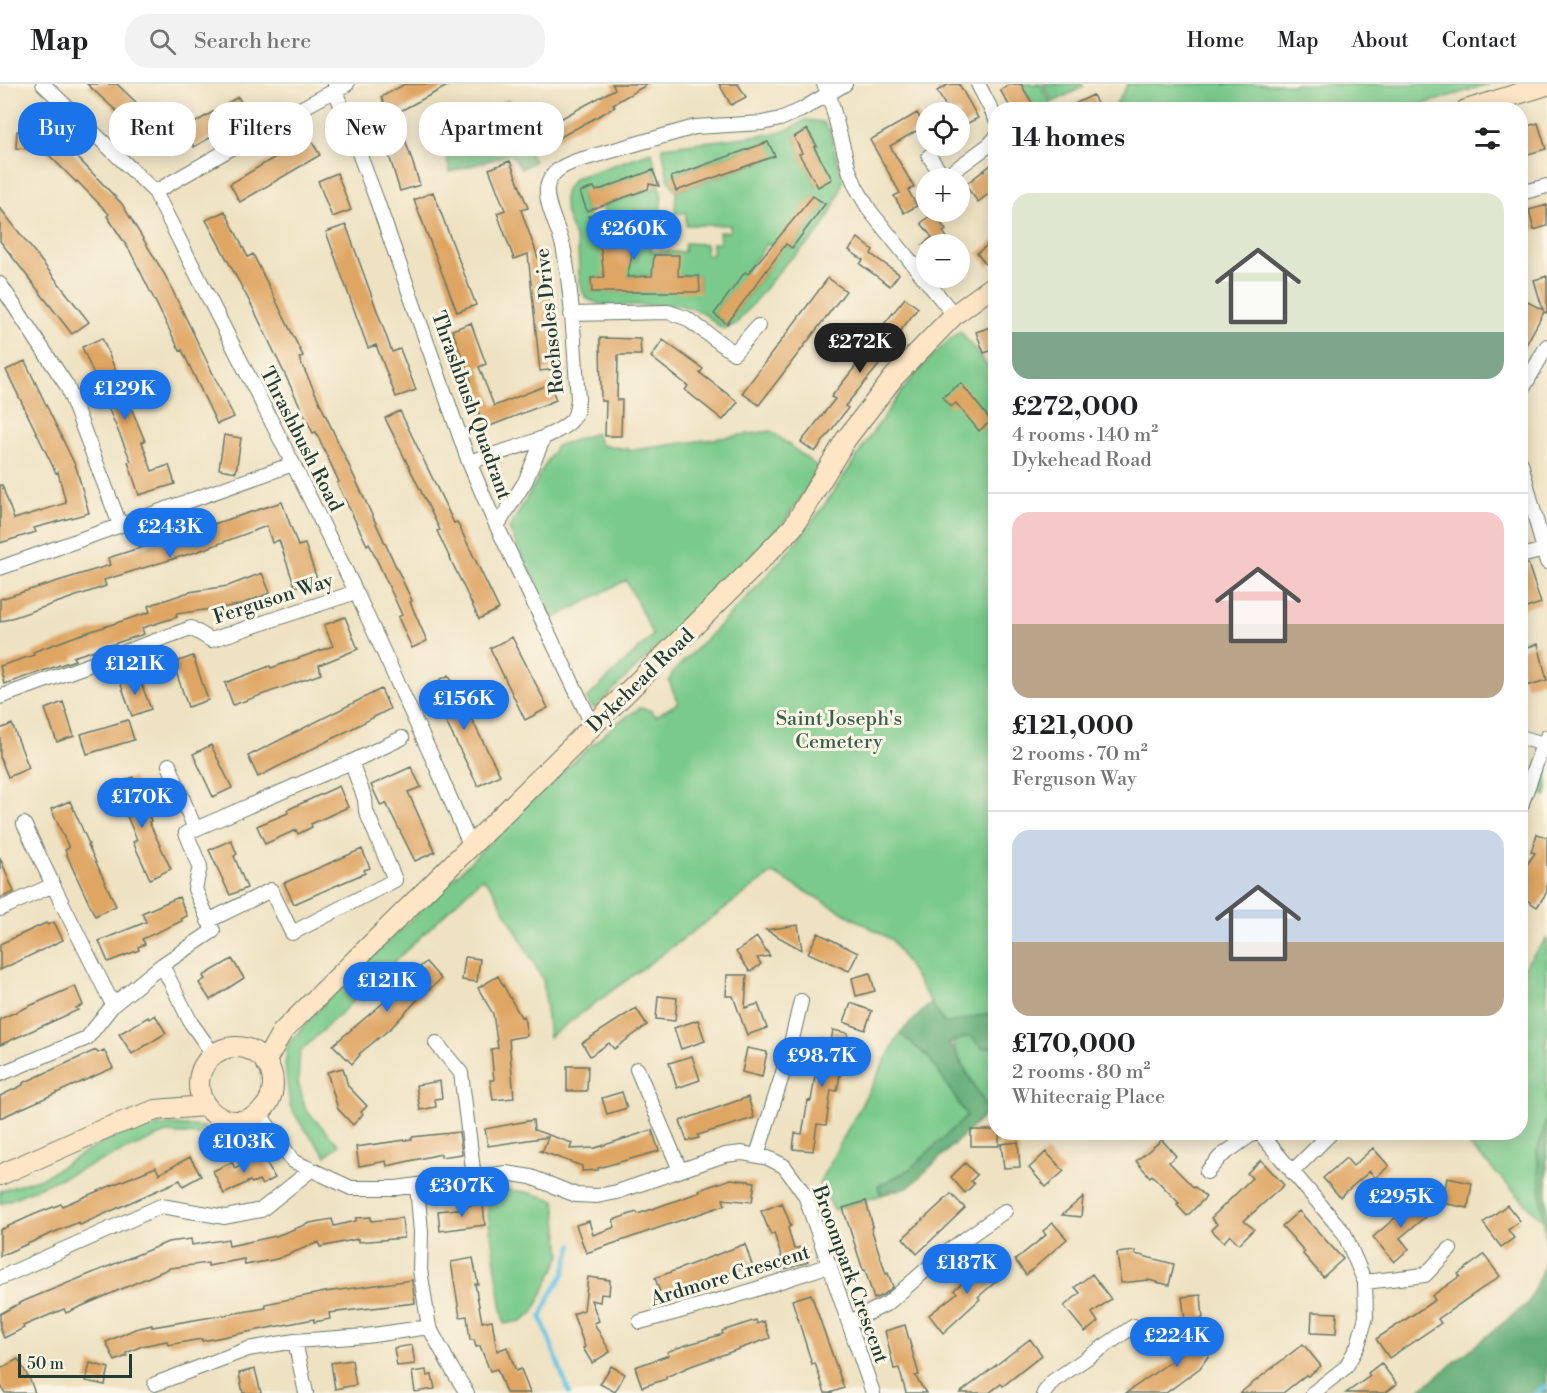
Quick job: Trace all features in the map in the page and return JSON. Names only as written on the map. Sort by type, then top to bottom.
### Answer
[{"type":"street","name":"Thrashbush Road","points":[[43,84],[156,192],[356,592],[471,848]]},
{"type":"street","name":"Rochsoles Drive","points":[[469,462],[544,437],[573,419],[577,410],[564,249],[548,199],[547,188],[552,176],[559,168],[695,127],[762,123],[780,119],[801,110],[827,89],[846,84]]},
{"type":"street","points":[[978,84],[988,103]]},
{"type":"street","points":[[1492,102],[1547,85]]},
{"type":"street","points":[[156,192],[335,86]]},
{"type":"street","name":"Thrashbush Quadrant","points":[[335,86],[469,462],[497,526],[593,726]]},
{"type":"street","points":[[827,89],[849,170],[870,212],[954,315]]},
{"type":"street","points":[[958,168],[988,146]]},
{"type":"street","points":[[929,156],[937,168]]},
{"type":"street","points":[[1528,192],[1547,186]]},
{"type":"street","points":[[0,284],[67,386],[120,525]]},
{"type":"street","name":"Dykehead Road","points":[[265,1062],[282,1032],[471,848],[793,527],[846,439],[894,377],[954,315],[988,290]]},
{"type":"street","points":[[571,314],[668,312],[686,318],[734,353],[758,326]]},
{"type":"street","points":[[1528,378],[1547,346]]},
{"type":"street","points":[[1534,366],[1547,374]]},
{"type":"street","points":[[497,526],[525,483],[544,437]]},
{"type":"street","points":[[0,568],[293,464]]},
{"type":"street","points":[[1528,490],[1545,556],[1528,556]]},
{"type":"street","name":"Ferguson Way","points":[[0,697],[191,628],[212,640],[356,592]]},
{"type":"street","points":[[0,1074],[87,1038],[113,1005],[162,965],[213,931],[195,889],[200,866],[186,833],[402,738]]},
{"type":"street","points":[[1528,738],[1545,740],[1528,787]]},
{"type":"street","points":[[208,921],[271,891],[292,933],[396,880],[366,811],[365,799],[351,762]]},
{"type":"street","points":[[169,765],[195,829]]},
{"type":"street","points":[[24,824],[113,1005]]},
{"type":"street","points":[[0,909],[53,885]]},
{"type":"street","points":[[162,965],[191,1023],[213,1054]]},
{"type":"street","points":[[757,1155],[787,1060],[801,1001]]},
{"type":"street","points":[[436,1043],[461,1073],[474,1177]]},
{"type":"street","points":[[234,1046],[256,1052],[265,1062],[271,1072],[273,1085],[271,1096],[260,1113],[244,1120],[231,1121],[218,1117],[204,1106],[199,1088],[199,1077],[203,1066],[213,1054],[222,1048],[234,1046]]},
{"type":"street","points":[[638,1070],[680,1170]]},
{"type":"street","points":[[0,1175],[106,1128],[156,1110],[204,1106]]},
{"type":"street","name":"Broompark Crescent","points":[[260,1113],[293,1161],[351,1188],[417,1186],[506,1173],[531,1177],[576,1194],[597,1196],[725,1155],[742,1153],[768,1158],[784,1166],[805,1195],[831,1265],[873,1393]]},
{"type":"street","points":[[1207,1172],[1220,1158],[1246,1140]]},
{"type":"street","points":[[1264,1140],[1344,1233],[1365,1282],[1366,1317],[1358,1345],[1346,1366],[1313,1393]]},
{"type":"street","points":[[1292,1172],[1324,1140]]},
{"type":"street","points":[[0,1278],[161,1206],[225,1217],[261,1210],[311,1170]]},
{"type":"street","points":[[417,1186],[421,1232],[420,1270],[429,1327],[467,1393]]},
{"type":"street","points":[[850,1322],[888,1303],[945,1253],[1005,1211]]},
{"type":"street","points":[[1365,1282],[1425,1275],[1450,1249]]},
{"type":"street","name":"Ardmore Crescent","points":[[640,1322],[735,1296],[831,1265]]},
{"type":"street","points":[[1044,1393],[1053,1381],[1134,1326]]},
{"type":"street","points":[[155,1384],[248,1349],[295,1341],[366,1336],[429,1327]]},
{"type":"street","points":[[295,1341],[306,1393]]},
{"type":"green space","points":[[1021,84],[1040,84],[1050,102],[1032,102]]},
{"type":"green space","points":[[1043,84],[1082,84],[1083,87],[1053,102]]},
{"type":"green space","points":[[1128,84],[1489,84],[1431,102],[1117,102]]},
{"type":"green space","points":[[806,120],[823,122],[829,130],[843,179],[839,194],[825,224],[813,239],[786,263],[736,324],[725,329],[703,313],[681,305],[602,305],[587,299],[581,286],[577,244],[564,204],[566,189],[575,178],[652,152],[662,198],[660,211],[647,217],[635,217],[635,241],[646,242],[651,246],[651,252],[684,252],[685,243],[706,244],[706,255],[712,255],[712,243],[720,243],[719,232],[730,232],[730,225],[686,225],[686,213],[675,213],[676,191],[668,179],[662,147],[778,133]],"holes":[[[807,129],[831,179],[817,186],[800,155],[802,153],[794,137]],[[768,142],[774,157],[676,191],[672,176]],[[653,171],[659,186],[602,206],[611,232],[602,254],[580,192],[596,191]],[[813,196],[824,204],[792,248],[779,239]],[[768,243],[780,252],[727,324],[714,314]],[[699,276],[700,291],[592,292],[591,278]]]},
{"type":"green space","points":[[447,156],[503,156],[450,172]]},
{"type":"green space","points":[[531,156],[534,161],[521,169],[514,157]]},
{"type":"green space","name":"Saint Joseph's Cemetery","points":[[960,331],[988,367],[988,1109],[959,1058],[945,1025],[892,940],[773,873],[549,1037],[543,980],[492,888],[482,878],[300,1052],[298,1082],[306,1110],[339,1145],[326,1156],[290,1106],[285,1066],[287,1045],[337,989],[433,899],[545,787],[618,722],[640,708],[650,710],[656,716],[678,703],[669,681],[673,672],[788,551],[823,507],[902,391],[939,349]]},
{"type":"green space","points":[[771,431],[820,469],[782,525],[594,709],[586,699],[653,635],[626,580],[553,619],[509,529],[556,446],[596,433],[601,445],[633,450]]},
{"type":"green space","points":[[1547,766],[1547,796],[1537,792]]},
{"type":"green space","points":[[1547,938],[1547,1118],[1537,1152],[1544,1222],[1464,1140],[1528,1140],[1528,961]]},
{"type":"green space","points":[[931,1003],[945,1024],[988,1014],[988,1048],[982,1048],[970,1036],[949,1043],[988,1112],[910,1186],[881,1195],[878,1186],[909,1170],[967,1116],[930,1059],[900,1033]]},
{"type":"green space","points":[[900,1033],[930,1059],[967,1116],[909,1170],[878,1186],[881,1195],[834,1210],[819,1183]]},
{"type":"green space","points":[[1547,1118],[1547,1258],[1537,1152]]},
{"type":"green space","points":[[169,1125],[205,1127],[198,1135],[166,1133],[0,1204],[0,1191],[44,1177],[92,1148],[133,1129]]},
{"type":"green space","points":[[507,1190],[527,1192],[555,1200],[561,1255],[533,1313],[521,1321],[504,1324],[485,1194]]},
{"type":"green space","points":[[1547,1258],[1547,1393],[1416,1393],[1528,1303]]},
{"type":"building","points":[[87,84],[117,84],[136,102],[109,102],[109,104]]},
{"type":"building","points":[[405,84],[451,84],[407,107],[407,102],[384,102],[381,97]]},
{"type":"building","points":[[612,84],[648,84],[613,104],[615,107],[564,135],[564,117],[615,89]]},
{"type":"building","points":[[719,84],[738,84],[746,97],[731,105]]},
{"type":"building","points":[[949,84],[959,84],[969,102],[943,102],[937,91]]},
{"type":"building","points":[[1011,84],[1021,84],[1031,102],[1007,102],[1000,90]]},
{"type":"building","points":[[1093,95],[1096,102],[1079,102]]},
{"type":"building","points":[[238,97],[241,102],[230,102]]},
{"type":"building","points":[[970,104],[978,118],[970,122]]},
{"type":"building","points":[[916,114],[916,131],[890,146],[914,187],[908,190],[916,207],[904,213],[894,196],[900,193],[870,140]]},
{"type":"building","points":[[208,115],[208,139],[196,146],[196,122]]},
{"type":"building","points":[[1538,123],[1546,149],[1528,154],[1528,126]]},
{"type":"building","points":[[807,129],[832,179],[818,187],[799,154],[802,153],[794,137]]},
{"type":"building","points":[[17,131],[18,131],[18,148],[16,148]]},
{"type":"building","points":[[768,142],[775,156],[676,191],[671,177]]},
{"type":"building","points":[[313,144],[320,155],[240,202],[230,184],[277,156],[313,156]]},
{"type":"building","points":[[407,145],[420,185],[400,191],[389,156],[407,156]]},
{"type":"building","points":[[50,156],[76,156],[122,204],[165,275],[234,417],[217,424],[182,350],[180,351],[130,251],[107,216],[109,214]]},
{"type":"building","points":[[510,161],[528,208],[521,210],[540,263],[545,262],[556,369],[540,371],[528,254],[514,259],[497,213],[505,210],[489,169]]},
{"type":"building","points":[[988,167],[988,194],[978,202],[970,192],[970,181]]},
{"type":"building","points":[[653,170],[659,186],[649,184],[648,189],[587,211],[580,192],[594,187],[596,191]]},
{"type":"building","points":[[337,173],[351,210],[332,217],[318,181]]},
{"type":"building","points":[[433,192],[476,305],[457,312],[414,200]]},
{"type":"building","points":[[813,196],[825,204],[792,248],[786,244],[727,324],[714,314],[745,272],[748,274]]},
{"type":"building","points":[[1547,205],[1547,226],[1534,230],[1529,210]]},
{"type":"building","points":[[0,208],[89,322],[72,334],[0,241]]},
{"type":"building","points":[[225,211],[248,257],[253,254],[303,356],[299,358],[412,601],[410,602],[427,641],[412,648],[398,617],[402,615],[369,543],[367,545],[337,483],[339,482],[316,432],[313,433],[254,310],[206,220]]},
{"type":"building","points":[[588,216],[641,217],[627,277],[652,276],[654,255],[679,255],[678,276],[699,276],[700,292],[592,292],[591,278],[604,277],[601,251]]},
{"type":"building","points":[[940,222],[946,230],[943,232],[944,234],[930,234],[921,223]]},
{"type":"building","points":[[346,225],[392,352],[400,349],[416,390],[396,397],[376,345],[368,348],[326,232]]},
{"type":"building","points":[[858,238],[873,250],[871,254],[899,274],[890,286],[860,264],[863,260],[849,250]]},
{"type":"building","points":[[988,245],[988,267],[977,253]]},
{"type":"building","points":[[1547,276],[1547,313],[1544,312],[1528,341],[1528,302],[1543,310],[1534,280]]},
{"type":"building","points":[[828,278],[846,291],[759,405],[742,393]]},
{"type":"building","points":[[905,298],[918,308],[886,350],[889,353],[845,406],[848,408],[815,452],[801,442],[835,399],[831,397],[875,342],[872,339]]},
{"type":"building","points":[[471,323],[486,364],[479,367],[494,406],[550,384],[556,400],[485,428],[467,383],[471,381],[452,330]]},
{"type":"building","points":[[988,328],[988,352],[984,353],[976,332]]},
{"type":"building","points":[[102,338],[145,441],[142,442],[152,471],[169,465],[175,484],[139,495],[128,462],[131,461],[82,347]]},
{"type":"building","points":[[600,338],[640,339],[641,355],[618,355],[617,400],[622,400],[621,436],[605,436],[606,401],[601,401]]},
{"type":"building","points":[[663,340],[703,369],[700,373],[738,402],[723,420],[685,390],[688,386],[651,357]]},
{"type":"building","points":[[25,361],[76,467],[89,513],[34,528],[36,532],[0,543],[0,485],[2,485],[14,519],[66,503],[58,472],[56,473],[6,370]]},
{"type":"building","points":[[961,383],[988,417],[988,424],[979,431],[956,403],[951,407],[943,397]]},
{"type":"building","points":[[400,411],[499,609],[479,619],[437,531],[440,530],[385,418]]},
{"type":"building","points":[[224,435],[241,438],[236,472],[219,469]]},
{"type":"building","points":[[282,502],[298,546],[305,544],[317,579],[295,587],[279,540],[272,543],[267,526],[199,551],[104,580],[106,586],[0,622],[0,599],[110,565],[108,558]]},
{"type":"building","points":[[1528,564],[1541,603],[1528,608]]},
{"type":"building","points":[[262,573],[270,593],[239,605],[176,614],[177,617],[142,628],[144,634],[73,657],[75,660],[4,684],[0,666],[34,655],[33,652],[79,635],[150,612],[148,606],[189,592],[228,586]]},
{"type":"building","points":[[345,617],[358,649],[319,665],[321,674],[233,705],[225,683],[333,646],[324,625]]},
{"type":"building","points":[[512,637],[548,708],[525,720],[490,648]]},
{"type":"building","points":[[1538,644],[1547,680],[1528,685],[1528,647]]},
{"type":"building","points":[[193,656],[208,700],[188,707],[173,663]]},
{"type":"building","points":[[138,675],[151,709],[132,716],[120,682]]},
{"type":"building","points":[[449,675],[500,775],[478,786],[428,686]]},
{"type":"building","points":[[381,689],[390,709],[258,777],[248,756]]},
{"type":"building","points":[[63,702],[74,736],[57,742],[45,709]]},
{"type":"building","points":[[128,720],[134,740],[87,754],[81,734]]},
{"type":"building","points":[[12,724],[29,768],[8,777],[0,757],[0,729]]},
{"type":"building","points":[[211,745],[232,788],[213,797],[193,754]]},
{"type":"building","points":[[411,767],[421,787],[408,792],[435,852],[415,861],[386,803],[381,806],[371,785]]},
{"type":"building","points":[[133,777],[151,821],[149,822],[171,869],[150,879],[133,842],[137,840],[114,785]]},
{"type":"building","points":[[339,786],[348,807],[311,824],[312,827],[298,834],[296,830],[265,844],[257,826],[288,813],[287,810]]},
{"type":"building","points":[[70,801],[116,906],[95,916],[65,850],[69,848],[51,809]]},
{"type":"building","points":[[1537,834],[1547,836],[1547,892],[1537,907],[1528,901],[1528,863],[1535,853],[1531,852]]},
{"type":"building","points":[[231,840],[237,854],[234,856],[247,888],[230,895],[209,850]]},
{"type":"building","points":[[362,849],[370,868],[364,870],[365,873],[294,904],[284,883]]},
{"type":"building","points":[[0,858],[14,892],[0,898]]},
{"type":"building","points":[[179,897],[187,916],[181,919],[182,921],[142,939],[145,944],[138,947],[139,950],[108,962],[99,941],[146,922],[142,913]]},
{"type":"building","points":[[54,922],[63,940],[0,970],[0,944],[46,923],[48,925]]},
{"type":"building","points":[[798,925],[802,950],[766,930]]},
{"type":"building","points":[[818,933],[858,953],[849,971],[808,953]]},
{"type":"building","points":[[757,937],[770,956],[757,958],[761,964],[750,972],[736,952]]},
{"type":"building","points":[[465,957],[480,959],[477,982],[462,980]]},
{"type":"building","points":[[232,959],[244,978],[210,1000],[199,983],[205,979],[203,976]]},
{"type":"building","points":[[426,962],[441,979],[419,998],[392,1027],[359,1054],[352,1064],[333,1045],[383,1003]]},
{"type":"building","points":[[870,973],[875,991],[856,996],[852,978]]},
{"type":"building","points":[[727,975],[747,975],[745,1008],[758,1004],[767,1028],[747,1035],[733,996],[726,996]]},
{"type":"building","points":[[498,976],[521,1017],[524,1016],[527,1036],[509,1039],[514,1098],[493,1100],[490,1080],[494,1080],[491,1049],[498,1048],[493,1014],[478,988]]},
{"type":"building","points":[[75,986],[83,1005],[76,1008],[78,1010],[0,1045],[0,1019]]},
{"type":"building","points":[[658,996],[677,998],[675,1021],[656,1019]]},
{"type":"building","points":[[851,1003],[872,1011],[865,1030],[844,1022]]},
{"type":"building","points":[[636,1008],[647,1025],[614,1049],[609,1043],[590,1056],[582,1043]]},
{"type":"building","points":[[155,1015],[166,1033],[132,1054],[119,1034]]},
{"type":"building","points":[[698,1020],[705,1041],[681,1049],[674,1028]]},
{"type":"building","points":[[833,1030],[848,1033],[837,1091],[831,1090],[826,1125],[817,1124],[813,1151],[793,1149],[795,1133],[802,1134],[808,1100],[811,1101],[820,1039],[831,1041]]},
{"type":"building","points":[[747,1048],[767,1052],[762,1077],[742,1072]]},
{"type":"building","points":[[96,1050],[98,1053],[104,1050],[113,1068],[0,1118],[0,1096]]},
{"type":"building","points":[[692,1056],[700,1080],[677,1088],[669,1063]]},
{"type":"building","points":[[567,1066],[588,1066],[587,1091],[567,1091]]},
{"type":"building","points":[[343,1068],[348,1086],[367,1106],[353,1125],[338,1109],[327,1072]]},
{"type":"building","points":[[440,1081],[442,1098],[435,1099],[436,1107],[420,1110],[416,1085]]},
{"type":"building","points":[[622,1092],[627,1108],[607,1114],[602,1098]]},
{"type":"building","points":[[748,1097],[754,1118],[698,1135],[699,1138],[687,1141],[680,1121]]},
{"type":"building","points":[[533,1120],[534,1130],[572,1143],[570,1149],[595,1148],[652,1130],[659,1151],[598,1168],[598,1170],[582,1171],[582,1166],[540,1151],[543,1150],[548,1137],[488,1146],[485,1129]]},
{"type":"building","points":[[971,1130],[988,1130],[988,1140],[999,1140],[999,1146],[971,1146]]},
{"type":"building","points":[[459,1132],[462,1154],[441,1157],[441,1154],[387,1166],[386,1161],[359,1166],[356,1147],[412,1139],[412,1137]]},
{"type":"building","points":[[1162,1140],[1176,1156],[1169,1162],[1206,1197],[1187,1216],[1177,1205],[1179,1203],[1136,1161]]},
{"type":"building","points":[[1018,1142],[1020,1167],[1004,1168],[1001,1144]]},
{"type":"building","points":[[1373,1148],[1389,1166],[1375,1178],[1370,1171],[1340,1197],[1323,1178],[1346,1158],[1353,1166]]},
{"type":"building","points":[[1046,1152],[1064,1171],[1046,1187],[1029,1168]]},
{"type":"building","points":[[261,1154],[275,1178],[262,1185],[259,1180],[252,1183],[250,1181],[224,1194],[213,1171],[232,1162],[235,1169]]},
{"type":"building","points":[[190,1157],[201,1176],[183,1186],[180,1180],[80,1225],[79,1222],[0,1256],[0,1230],[156,1167],[159,1174]]},
{"type":"building","points":[[1261,1160],[1284,1185],[1244,1221],[1254,1229],[1239,1244],[1230,1235],[1224,1242],[1211,1230],[1217,1224],[1211,1218],[1252,1178],[1247,1173]]},
{"type":"building","points":[[965,1163],[977,1175],[971,1181],[974,1184],[965,1193],[951,1177]]},
{"type":"building","points":[[1447,1178],[1472,1183],[1468,1208],[1442,1203]]},
{"type":"building","points":[[731,1179],[755,1182],[752,1202],[723,1199],[725,1205],[586,1253],[576,1225],[589,1221],[593,1235],[615,1227],[613,1220],[637,1212],[638,1214]]},
{"type":"building","points":[[951,1194],[965,1208],[917,1254],[903,1238]]},
{"type":"building","points":[[1420,1196],[1432,1211],[1400,1238],[1409,1249],[1394,1262],[1373,1237]]},
{"type":"building","points":[[1083,1197],[1081,1217],[1062,1215]]},
{"type":"building","points":[[866,1201],[873,1227],[871,1228],[886,1274],[888,1273],[893,1287],[874,1299],[843,1208]]},
{"type":"building","points":[[782,1203],[791,1226],[788,1228],[794,1249],[804,1246],[808,1262],[785,1269],[774,1233],[771,1235],[761,1211]]},
{"type":"building","points":[[483,1204],[485,1225],[440,1231],[438,1211]]},
{"type":"building","points":[[1507,1205],[1520,1221],[1508,1230],[1514,1238],[1501,1247],[1483,1223]]},
{"type":"building","points":[[1299,1211],[1343,1259],[1323,1277],[1282,1226]]},
{"type":"building","points":[[371,1217],[371,1221],[402,1218],[404,1238],[358,1242],[358,1239],[320,1247],[319,1242],[277,1259],[245,1265],[244,1259],[208,1266],[208,1263],[170,1268],[66,1313],[64,1309],[23,1326],[24,1328],[4,1338],[0,1328],[0,1314],[24,1301],[168,1242],[191,1239],[192,1245],[228,1239],[229,1246],[276,1236],[310,1223],[332,1219],[334,1226],[356,1221],[356,1218]]},
{"type":"building","points":[[1053,1223],[1067,1239],[1026,1275],[1015,1260],[1046,1235],[1043,1231]]},
{"type":"building","points":[[745,1244],[752,1265],[662,1298],[655,1278]]},
{"type":"building","points":[[1135,1251],[1135,1254],[1174,1264],[1169,1285],[1148,1280],[1121,1283],[1117,1253]]},
{"type":"building","points":[[1484,1255],[1500,1276],[1438,1319],[1441,1323],[1389,1358],[1376,1339],[1435,1300],[1432,1296]]},
{"type":"building","points":[[473,1258],[482,1322],[492,1320],[497,1351],[507,1347],[516,1371],[521,1369],[530,1393],[506,1393],[497,1369],[490,1371],[480,1346],[476,1347],[474,1340],[470,1340],[467,1316],[460,1317],[451,1262]]},
{"type":"building","points":[[993,1258],[1006,1273],[978,1297],[980,1299],[943,1333],[929,1315],[957,1293],[954,1290]]},
{"type":"building","points":[[1092,1274],[1111,1299],[1092,1313],[1098,1322],[1085,1332],[1064,1306],[1080,1293],[1075,1287]]},
{"type":"building","points":[[588,1277],[610,1280],[609,1295],[601,1294],[600,1302],[591,1300],[599,1321],[594,1323],[610,1352],[592,1363],[583,1348],[585,1347],[573,1314],[584,1310]]},
{"type":"building","points":[[412,1280],[415,1303],[329,1313],[330,1319],[314,1322],[314,1319],[202,1341],[202,1339],[168,1345],[167,1341],[142,1346],[115,1361],[106,1342],[135,1329],[152,1325],[152,1327],[266,1308],[265,1304],[325,1292]]},
{"type":"building","points":[[811,1294],[844,1388],[830,1393],[825,1393],[815,1363],[812,1364],[792,1300]]},
{"type":"building","points":[[1201,1295],[1203,1318],[1185,1321],[1182,1297]]},
{"type":"building","points":[[1312,1312],[1337,1313],[1336,1334],[1311,1333]]},
{"type":"building","points":[[756,1320],[757,1324],[764,1321],[770,1338],[691,1366],[666,1379],[642,1387],[635,1367],[669,1355],[667,1352],[723,1334],[722,1331]]},
{"type":"building","points":[[905,1325],[919,1375],[915,1376],[926,1393],[906,1393],[899,1368],[894,1369],[885,1331]]},
{"type":"building","points":[[1194,1334],[1214,1348],[1200,1368],[1166,1393],[1126,1393],[1177,1357]]},
{"type":"building","points":[[1030,1339],[1042,1355],[1003,1386],[1001,1384],[989,1393],[960,1393]]},
{"type":"building","points":[[1303,1344],[1321,1366],[1283,1393],[1240,1393]]},
{"type":"building","points":[[412,1345],[415,1364],[397,1366],[394,1348]]},
{"type":"building","points":[[18,1359],[35,1393],[5,1393],[0,1384],[0,1369]]},
{"type":"building","points":[[352,1360],[356,1385],[335,1389],[331,1363]]},
{"type":"building","points":[[90,1363],[109,1368],[105,1385],[86,1381]]},
{"type":"building","points":[[1381,1363],[1397,1384],[1385,1393],[1346,1393],[1370,1376],[1368,1373]]},
{"type":"building","points":[[611,1366],[625,1374],[615,1392],[600,1384]]},
{"type":"building","points":[[255,1369],[261,1393],[243,1393],[239,1373]]},
{"type":"building","points":[[426,1370],[427,1376],[432,1375],[435,1389],[415,1392],[412,1372]]},
{"type":"waterway","points":[[569,1393],[541,1317],[551,1294],[564,1274],[572,1245]]},
{"type":"waterway","points":[[1536,1393],[1547,1386]]}]
